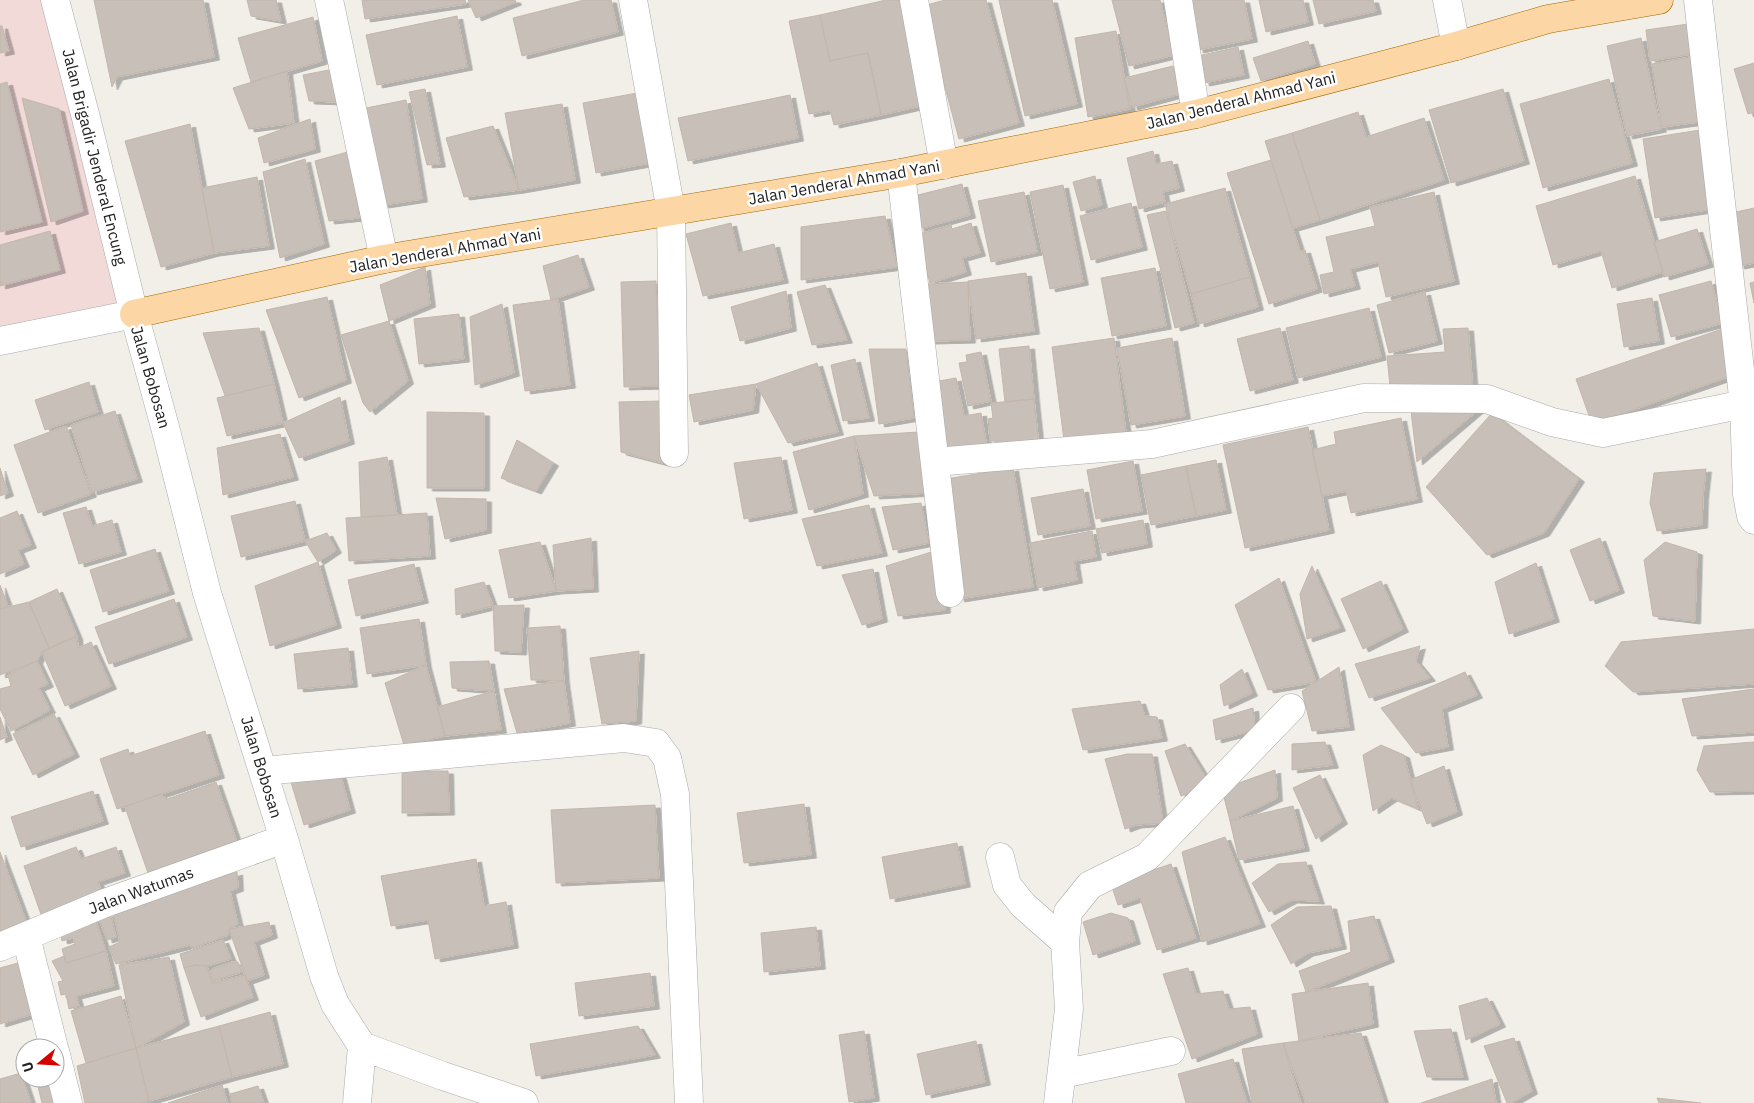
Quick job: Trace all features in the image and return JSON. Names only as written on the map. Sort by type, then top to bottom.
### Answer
[{"type":"main road","points":[[1548,19],[1580,0]]},
{"type":"main road","points":[[1548,19],[1659,0]]},
{"type":"main road","name":"Jalan Jenderal Ahmad Yani","points":[[134,314],[384,258],[901,173],[1196,114],[1456,46],[1548,19]]},
{"type":"street","name":"Jalan Brigadir Jenderal Encung","points":[[55,0],[134,314]]},
{"type":"street","points":[[329,0],[384,258]]},
{"type":"street","points":[[633,0],[671,211],[674,453]]},
{"type":"street","points":[[914,0],[944,164]]},
{"type":"street","points":[[1178,0],[1196,114]]},
{"type":"street","points":[[1447,0],[1456,46]]},
{"type":"street","points":[[1698,0],[1749,403],[1747,494],[1751,516],[1754,520]]},
{"type":"street","points":[[901,173],[950,593]]},
{"type":"street","points":[[0,341],[134,314]]},
{"type":"street","name":"Jalan Bobosan","points":[[134,314],[207,593],[284,839],[324,976],[335,1004],[362,1046]]},
{"type":"street","points":[[934,462],[1152,444],[1364,398],[1487,399],[1552,422],[1603,433],[1749,403]]},
{"type":"street","points":[[1058,1103],[1069,1009],[1065,942],[1068,912],[1090,885],[1147,857],[1291,708]]},
{"type":"street","points":[[263,771],[624,738],[656,744],[668,758],[675,794],[689,1103]]},
{"type":"street","name":"Jalan Watumas","points":[[0,947],[105,903],[284,839]]},
{"type":"street","points":[[1000,857],[1007,885],[1023,905],[1065,942]]},
{"type":"street","points":[[26,937],[52,1038]]},
{"type":"street","points":[[358,1103],[362,1046],[524,1103]]},
{"type":"street","points":[[1062,1074],[1171,1051]]},
{"type":"street","points":[[64,1088],[68,1103]]},
{"type":"shaded area","points":[[0,0],[55,0],[134,314],[0,341]]},
{"type":"building","points":[[94,0],[203,0],[214,57],[117,77],[112,87]]},
{"type":"building","points":[[247,0],[276,0],[281,21],[251,16]]},
{"type":"building","points":[[362,0],[465,0],[466,4],[365,19]]},
{"type":"building","points":[[468,0],[515,0],[516,2],[476,18]]},
{"type":"building","points":[[584,0],[611,0],[618,32],[522,56],[513,18]]},
{"type":"building","points":[[886,0],[906,0],[929,104],[881,115],[868,53],[830,61],[820,15]]},
{"type":"building","points":[[945,0],[986,0],[1019,123],[959,139],[923,6]]},
{"type":"building","points":[[999,0],[1052,0],[1077,104],[1025,116]]},
{"type":"building","points":[[1112,0],[1160,0],[1174,55],[1129,66]]},
{"type":"building","points":[[1188,0],[1244,0],[1252,39],[1198,50]]},
{"type":"building","points":[[1259,0],[1303,0],[1308,22],[1266,32]]},
{"type":"building","points":[[1313,0],[1373,0],[1376,11],[1319,24]]},
{"type":"building","points":[[820,15],[830,61],[868,53],[881,115],[834,125],[830,110],[809,114],[789,21]]},
{"type":"building","points":[[457,16],[467,67],[377,85],[366,35]]},
{"type":"building","points":[[313,17],[322,61],[251,82],[238,38]]},
{"type":"building","points":[[1688,24],[1692,54],[1650,61],[1646,30]]},
{"type":"building","points":[[0,26],[2,26],[9,51],[0,53]]},
{"type":"building","points":[[1116,31],[1130,109],[1088,117],[1075,38]]},
{"type":"building","points":[[1641,38],[1661,129],[1627,136],[1607,46]]},
{"type":"building","points":[[1308,41],[1315,64],[1261,81],[1253,58]]},
{"type":"building","points":[[1238,47],[1244,75],[1204,83],[1198,56]]},
{"type":"building","points":[[1696,56],[1706,121],[1662,127],[1652,64]]},
{"type":"building","points":[[1754,63],[1754,112],[1748,114],[1734,69]]},
{"type":"building","points":[[1173,66],[1180,94],[1132,107],[1124,78]]},
{"type":"building","points":[[329,70],[340,102],[309,101],[303,75]]},
{"type":"building","points":[[287,71],[294,123],[249,129],[233,88]]},
{"type":"building","points":[[1609,79],[1632,163],[1543,188],[1520,104]]},
{"type":"building","points":[[7,82],[42,222],[0,232],[0,84]]},
{"type":"building","points":[[425,89],[440,164],[427,165],[409,92]]},
{"type":"building","points":[[1503,89],[1524,161],[1451,183],[1429,110]]},
{"type":"building","points":[[637,93],[650,163],[596,173],[583,103]]},
{"type":"building","points":[[790,95],[798,138],[688,161],[678,118]]},
{"type":"building","points":[[22,98],[59,109],[83,211],[51,222]]},
{"type":"building","points":[[406,100],[422,199],[383,205],[366,108]]},
{"type":"building","points":[[562,104],[575,180],[519,190],[505,113]]},
{"type":"building","points":[[1358,112],[1366,137],[1424,118],[1444,180],[1320,220],[1292,133]]},
{"type":"building","points":[[310,119],[315,149],[264,163],[258,138]]},
{"type":"building","points":[[190,124],[214,253],[161,267],[125,141]]},
{"type":"building","points":[[493,126],[519,190],[464,197],[446,138]]},
{"type":"building","points":[[1700,130],[1713,209],[1655,218],[1643,139]]},
{"type":"building","points":[[1292,133],[1320,220],[1293,228],[1265,141]]},
{"type":"building","points":[[351,151],[359,218],[329,221],[315,161]]},
{"type":"building","points":[[1153,151],[1156,164],[1172,161],[1179,188],[1163,192],[1165,202],[1139,209],[1127,158]]},
{"type":"building","points":[[305,159],[324,244],[280,258],[263,172]]},
{"type":"building","points":[[1271,160],[1300,251],[1305,250],[1317,289],[1269,304],[1227,173]]},
{"type":"building","points":[[1095,176],[1102,205],[1081,211],[1073,182]]},
{"type":"building","points":[[1635,176],[1663,272],[1612,288],[1601,251],[1553,265],[1536,206]]},
{"type":"building","points":[[257,177],[269,246],[214,253],[202,188]]},
{"type":"building","points":[[962,184],[970,215],[919,229],[910,197]]},
{"type":"building","points":[[1063,185],[1083,282],[1050,289],[1030,192]]},
{"type":"building","points":[[1225,188],[1250,277],[1191,294],[1165,204]]},
{"type":"building","points":[[1024,192],[1037,252],[991,262],[978,201]]},
{"type":"building","points":[[1434,192],[1454,281],[1386,297],[1378,262],[1350,269],[1355,286],[1324,294],[1320,275],[1334,272],[1326,237],[1375,226],[1370,207]]},
{"type":"building","points":[[1131,203],[1142,247],[1091,260],[1080,216]]},
{"type":"building","points":[[1754,208],[1754,263],[1739,266],[1727,214]]},
{"type":"building","points":[[1166,211],[1194,323],[1175,328],[1147,215]]},
{"type":"building","points":[[885,216],[897,267],[801,280],[801,227]]},
{"type":"building","points":[[731,223],[738,253],[774,244],[783,280],[703,296],[686,234]]},
{"type":"building","points":[[971,223],[980,253],[962,258],[966,272],[930,283],[916,235],[951,225],[952,229]]},
{"type":"building","points":[[1697,229],[1708,264],[1664,277],[1654,242]]},
{"type":"building","points":[[50,231],[60,270],[0,286],[0,245]]},
{"type":"building","points":[[578,255],[589,287],[551,300],[543,266]]},
{"type":"building","points":[[425,267],[430,304],[389,321],[380,285]]},
{"type":"building","points":[[1155,268],[1166,326],[1112,336],[1101,278]]},
{"type":"building","points":[[1026,273],[1034,331],[976,339],[968,281]]},
{"type":"building","points":[[1250,277],[1258,307],[1199,324],[1191,294]]},
{"type":"building","points":[[656,281],[660,386],[624,387],[621,282]]},
{"type":"building","points":[[1711,281],[1723,323],[1671,337],[1659,295]]},
{"type":"building","points":[[968,282],[970,340],[930,341],[928,284]]},
{"type":"building","points":[[1754,282],[1754,303],[1750,283]]},
{"type":"building","points":[[825,285],[847,340],[812,345],[797,292]]},
{"type":"building","points":[[786,291],[791,328],[740,341],[731,307]]},
{"type":"building","points":[[1425,292],[1437,341],[1389,353],[1377,305]]},
{"type":"building","points":[[327,297],[346,380],[299,398],[266,310]]},
{"type":"building","points":[[1652,298],[1659,341],[1624,347],[1617,304]]},
{"type":"building","points":[[558,299],[570,385],[525,391],[513,305]]},
{"type":"building","points":[[502,304],[514,373],[475,385],[470,317]]},
{"type":"building","points":[[1369,308],[1381,357],[1298,378],[1286,328]]},
{"type":"building","points":[[459,314],[464,359],[419,364],[414,319]]},
{"type":"building","points":[[389,321],[408,381],[370,412],[363,403],[341,335]]},
{"type":"building","points":[[259,328],[274,384],[225,396],[203,333]]},
{"type":"building","points":[[1280,328],[1293,380],[1250,391],[1237,339]]},
{"type":"building","points":[[1468,328],[1473,391],[1391,397],[1387,356],[1445,352],[1443,329]]},
{"type":"building","points":[[1722,329],[1737,374],[1592,424],[1576,379]]},
{"type":"building","points":[[1114,338],[1126,433],[1064,440],[1052,347]]},
{"type":"building","points":[[1172,338],[1185,416],[1131,425],[1117,348]]},
{"type":"building","points":[[1029,346],[1034,399],[1005,402],[999,349]]},
{"type":"building","points":[[869,349],[906,349],[914,418],[879,424]]},
{"type":"building","points":[[981,352],[991,401],[968,406],[959,363],[967,362],[966,355]]},
{"type":"building","points":[[855,359],[869,418],[843,421],[831,365]]},
{"type":"building","points":[[817,363],[838,432],[788,443],[756,384]]},
{"type":"building","points":[[956,378],[964,416],[981,413],[987,447],[947,455],[933,382]]},
{"type":"building","points":[[89,382],[98,412],[45,430],[35,400]]},
{"type":"building","points":[[274,384],[283,423],[227,436],[217,398]]},
{"type":"building","points":[[756,384],[753,410],[694,422],[689,395]]},
{"type":"building","points":[[340,397],[349,441],[299,458],[283,423]]},
{"type":"building","points":[[1034,399],[1039,446],[1003,449],[1002,441],[990,441],[988,419],[993,418],[991,403]]},
{"type":"building","points":[[661,401],[663,463],[621,452],[619,402]]},
{"type":"building","points":[[1478,410],[1417,462],[1411,411]]},
{"type":"building","points":[[115,411],[137,479],[92,492],[71,425]]},
{"type":"building","points":[[427,412],[484,413],[484,488],[427,488]]},
{"type":"building","points":[[1492,413],[1579,479],[1544,533],[1487,555],[1426,487]]},
{"type":"building","points":[[1401,418],[1417,499],[1351,513],[1346,491],[1322,496],[1312,450],[1336,444],[1334,432]]},
{"type":"building","points":[[66,426],[91,494],[38,513],[14,445]]},
{"type":"building","points":[[1308,427],[1329,530],[1245,548],[1223,445]]},
{"type":"building","points":[[919,432],[929,493],[874,496],[854,436]]},
{"type":"building","points":[[280,434],[293,477],[223,495],[217,448]]},
{"type":"building","points":[[854,436],[863,494],[809,510],[793,452]]},
{"type":"building","points":[[517,440],[553,463],[536,491],[501,478]]},
{"type":"building","points":[[387,457],[397,515],[361,517],[359,462]]},
{"type":"building","points":[[781,457],[792,510],[744,519],[734,463]]},
{"type":"building","points":[[1216,460],[1226,510],[1196,516],[1186,466]]},
{"type":"building","points":[[1133,461],[1142,511],[1096,519],[1087,470]]},
{"type":"building","points":[[1186,466],[1196,516],[1151,525],[1141,475]]},
{"type":"building","points":[[0,468],[8,493],[0,496]]},
{"type":"building","points":[[1013,468],[1033,587],[959,599],[940,480]]},
{"type":"building","points":[[1706,469],[1702,525],[1657,531],[1650,503],[1654,473]]},
{"type":"building","points":[[1083,489],[1090,526],[1038,535],[1031,498]]},
{"type":"building","points":[[436,498],[486,499],[486,530],[445,539]]},
{"type":"building","points":[[295,501],[305,541],[241,557],[231,516]]},
{"type":"building","points":[[921,503],[929,543],[893,550],[882,507]]},
{"type":"building","points":[[869,505],[882,553],[817,566],[802,519]]},
{"type":"building","points":[[86,507],[92,526],[112,520],[121,552],[79,564],[63,513]]},
{"type":"building","points":[[17,511],[31,545],[18,550],[24,564],[0,574],[0,518]]},
{"type":"building","points":[[427,513],[430,556],[349,561],[346,518]]},
{"type":"building","points":[[1143,520],[1147,544],[1102,553],[1096,529]]},
{"type":"building","points":[[1092,531],[1096,557],[1074,561],[1077,580],[1038,588],[1030,543]]},
{"type":"building","points":[[327,533],[336,550],[318,562],[305,541]]},
{"type":"building","points":[[591,538],[593,589],[556,591],[553,545]]},
{"type":"building","points":[[1600,538],[1619,590],[1590,601],[1570,550]]},
{"type":"building","points":[[540,542],[556,591],[509,598],[499,550]]},
{"type":"building","points":[[1665,542],[1697,552],[1695,621],[1653,616],[1644,560]]},
{"type":"building","points":[[155,549],[169,591],[103,612],[90,570]]},
{"type":"building","points":[[941,549],[945,610],[898,616],[886,566]]},
{"type":"building","points":[[318,562],[336,625],[270,646],[255,586]]},
{"type":"building","points":[[1536,563],[1554,619],[1509,634],[1495,582]]},
{"type":"building","points":[[414,564],[423,600],[356,616],[348,580]]},
{"type":"building","points":[[1312,566],[1340,628],[1307,639],[1300,594]]},
{"type":"building","points":[[873,569],[882,619],[862,625],[842,575]]},
{"type":"building","points":[[1279,578],[1316,682],[1268,690],[1235,605]]},
{"type":"building","points":[[1381,581],[1403,629],[1363,649],[1341,599]]},
{"type":"building","points":[[484,582],[493,606],[456,615],[455,589]]},
{"type":"building","points":[[0,585],[8,606],[0,609]]},
{"type":"building","points":[[57,589],[77,636],[49,648],[29,602]]},
{"type":"building","points":[[174,599],[187,637],[109,664],[95,627]]},
{"type":"building","points":[[29,602],[49,648],[42,652],[37,661],[0,675],[0,609]]},
{"type":"building","points":[[524,605],[521,652],[495,651],[493,606]]},
{"type":"building","points":[[419,619],[426,665],[367,674],[360,628]]},
{"type":"building","points":[[560,626],[564,681],[531,680],[527,628]]},
{"type":"building","points":[[1754,629],[1754,684],[1633,692],[1605,666],[1621,642]]},
{"type":"building","points":[[77,636],[78,648],[91,642],[111,686],[65,706],[42,652]]},
{"type":"building","points":[[1420,646],[1416,661],[1430,678],[1369,698],[1355,664]]},
{"type":"building","points":[[348,648],[352,684],[298,689],[294,654]]},
{"type":"building","points":[[639,651],[636,721],[602,724],[590,658]]},
{"type":"building","points":[[37,661],[48,684],[39,688],[50,710],[11,731],[0,709],[0,689],[11,686],[8,675]]},
{"type":"building","points":[[489,661],[494,691],[452,688],[450,662]]},
{"type":"building","points":[[426,665],[445,736],[404,745],[385,683]]},
{"type":"building","points":[[1339,667],[1349,727],[1312,731],[1302,691]]},
{"type":"building","points":[[1242,669],[1252,693],[1224,706],[1220,685]]},
{"type":"building","points":[[1465,672],[1477,695],[1442,709],[1448,747],[1416,753],[1381,708]]},
{"type":"building","points":[[564,681],[570,723],[517,733],[504,689]]},
{"type":"building","points":[[1754,689],[1754,732],[1692,736],[1682,699]]},
{"type":"building","points":[[494,691],[501,730],[445,736],[437,707]]},
{"type":"building","points":[[1140,701],[1145,716],[1157,717],[1162,738],[1083,750],[1072,709]]},
{"type":"building","points":[[1253,708],[1255,730],[1216,740],[1213,720]]},
{"type":"building","points":[[54,714],[74,754],[33,775],[13,734]]},
{"type":"building","points":[[0,717],[7,737],[0,740]]},
{"type":"building","points":[[205,731],[219,775],[117,809],[100,759],[128,749],[130,756]]},
{"type":"building","points":[[1325,742],[1333,765],[1292,770],[1292,744]]},
{"type":"building","points":[[1754,742],[1754,791],[1710,792],[1697,770],[1704,746]]},
{"type":"building","points":[[1185,744],[1211,786],[1181,796],[1165,751]]},
{"type":"building","points":[[1381,745],[1404,755],[1418,809],[1392,798],[1373,811],[1363,755]]},
{"type":"building","points":[[1127,754],[1152,754],[1163,823],[1136,825],[1125,829],[1105,759]]},
{"type":"building","points":[[1444,766],[1457,812],[1427,824],[1410,780]]},
{"type":"building","points":[[1275,770],[1277,798],[1230,821],[1222,789]]},
{"type":"building","points":[[402,771],[448,771],[449,812],[402,813]]},
{"type":"building","points":[[340,773],[350,810],[304,825],[290,779]]},
{"type":"building","points":[[1320,775],[1342,821],[1316,839],[1293,788]]},
{"type":"building","points":[[216,782],[237,842],[148,873],[125,807],[160,794],[167,799]]},
{"type":"building","points":[[93,791],[103,821],[21,847],[11,817]]},
{"type":"building","points":[[804,804],[811,855],[744,863],[737,813]]},
{"type":"building","points":[[655,805],[659,878],[556,883],[551,810]]},
{"type":"building","points":[[1293,806],[1304,848],[1239,860],[1230,821]]},
{"type":"building","points":[[1225,837],[1260,924],[1202,942],[1182,852]]},
{"type":"building","points":[[957,843],[965,884],[890,899],[882,857]]},
{"type":"building","points":[[76,847],[81,859],[116,847],[125,873],[98,882],[104,898],[43,920],[24,866]]},
{"type":"building","points":[[0,852],[29,929],[0,940]]},
{"type":"building","points":[[476,859],[484,906],[506,902],[513,945],[435,959],[428,920],[391,926],[381,876]]},
{"type":"building","points":[[1306,862],[1319,901],[1292,900],[1269,912],[1252,883],[1278,864]]},
{"type":"building","points":[[1171,864],[1196,938],[1157,950],[1140,898],[1118,905],[1111,884]]},
{"type":"building","points":[[219,869],[221,877],[237,872],[238,888],[230,891],[238,924],[229,929],[228,935],[192,948],[190,945],[116,964],[109,947],[120,942],[113,911]]},
{"type":"building","points":[[1331,906],[1341,946],[1308,953],[1291,964],[1271,925],[1297,907]]},
{"type":"building","points":[[110,912],[116,937],[107,940],[99,919]]},
{"type":"building","points":[[1111,913],[1128,918],[1135,941],[1093,955],[1083,922]]},
{"type":"building","points":[[1374,916],[1389,959],[1306,992],[1299,971],[1351,952],[1348,921]]},
{"type":"building","points":[[95,918],[106,951],[66,963],[62,949],[75,944],[73,938],[62,941],[60,932]]},
{"type":"building","points":[[269,922],[272,935],[254,942],[264,975],[247,981],[229,929]]},
{"type":"building","points":[[816,927],[820,966],[764,972],[761,933]]},
{"type":"building","points":[[223,940],[231,959],[207,966],[195,965],[184,968],[180,954]]},
{"type":"building","points":[[106,951],[114,986],[76,996],[79,1006],[69,1009],[66,994],[61,995],[58,982],[63,981],[52,961],[64,956],[66,963]]},
{"type":"building","points":[[169,957],[184,1022],[136,1048],[119,965]]},
{"type":"building","points":[[232,962],[238,962],[242,972],[213,981],[210,973],[212,969]]},
{"type":"building","points":[[18,963],[33,1014],[0,1024],[0,968]]},
{"type":"building","points":[[195,965],[207,966],[212,983],[245,975],[253,997],[201,1017],[184,968]]},
{"type":"building","points":[[1188,968],[1196,994],[1223,991],[1229,1009],[1250,1007],[1257,1034],[1192,1059],[1163,974]]},
{"type":"building","points":[[650,973],[654,1006],[579,1016],[575,983]]},
{"type":"building","points":[[1368,983],[1373,1024],[1299,1041],[1292,994]]},
{"type":"building","points":[[121,996],[136,1048],[86,1063],[71,1011]]},
{"type":"building","points":[[1487,998],[1500,1024],[1466,1040],[1459,1006]]},
{"type":"building","points":[[270,1012],[283,1064],[232,1077],[219,1026]]},
{"type":"building","points":[[219,1026],[232,1077],[149,1101],[136,1048]]},
{"type":"building","points":[[638,1026],[655,1055],[536,1076],[530,1044]]},
{"type":"building","points":[[1451,1029],[1463,1077],[1427,1077],[1414,1031]]},
{"type":"building","points":[[864,1031],[874,1098],[849,1102],[839,1035]]},
{"type":"building","points":[[1361,1033],[1384,1103],[1306,1103],[1283,1043]]},
{"type":"building","points":[[1514,1038],[1532,1091],[1511,1103],[1507,1103],[1484,1046]]},
{"type":"building","points":[[976,1041],[985,1082],[926,1095],[917,1054]]},
{"type":"building","points":[[1283,1043],[1301,1103],[1252,1103],[1242,1049]]},
{"type":"building","points":[[136,1048],[149,1101],[139,1103],[85,1103],[77,1066]]},
{"type":"building","points":[[1233,1059],[1247,1103],[1186,1103],[1178,1074]]},
{"type":"building","points":[[15,1075],[15,1088],[26,1088],[31,1103],[0,1103],[0,1079]]},
{"type":"building","points":[[1492,1079],[1496,1103],[1421,1103]]},
{"type":"building","points":[[222,1085],[228,1103],[168,1103]]},
{"type":"building","points":[[258,1086],[264,1103],[232,1103],[230,1094]]},
{"type":"building","points":[[38,1088],[59,1088],[66,1103],[42,1103]]},
{"type":"building","points":[[1657,1098],[1701,1103],[1659,1103]]}]
